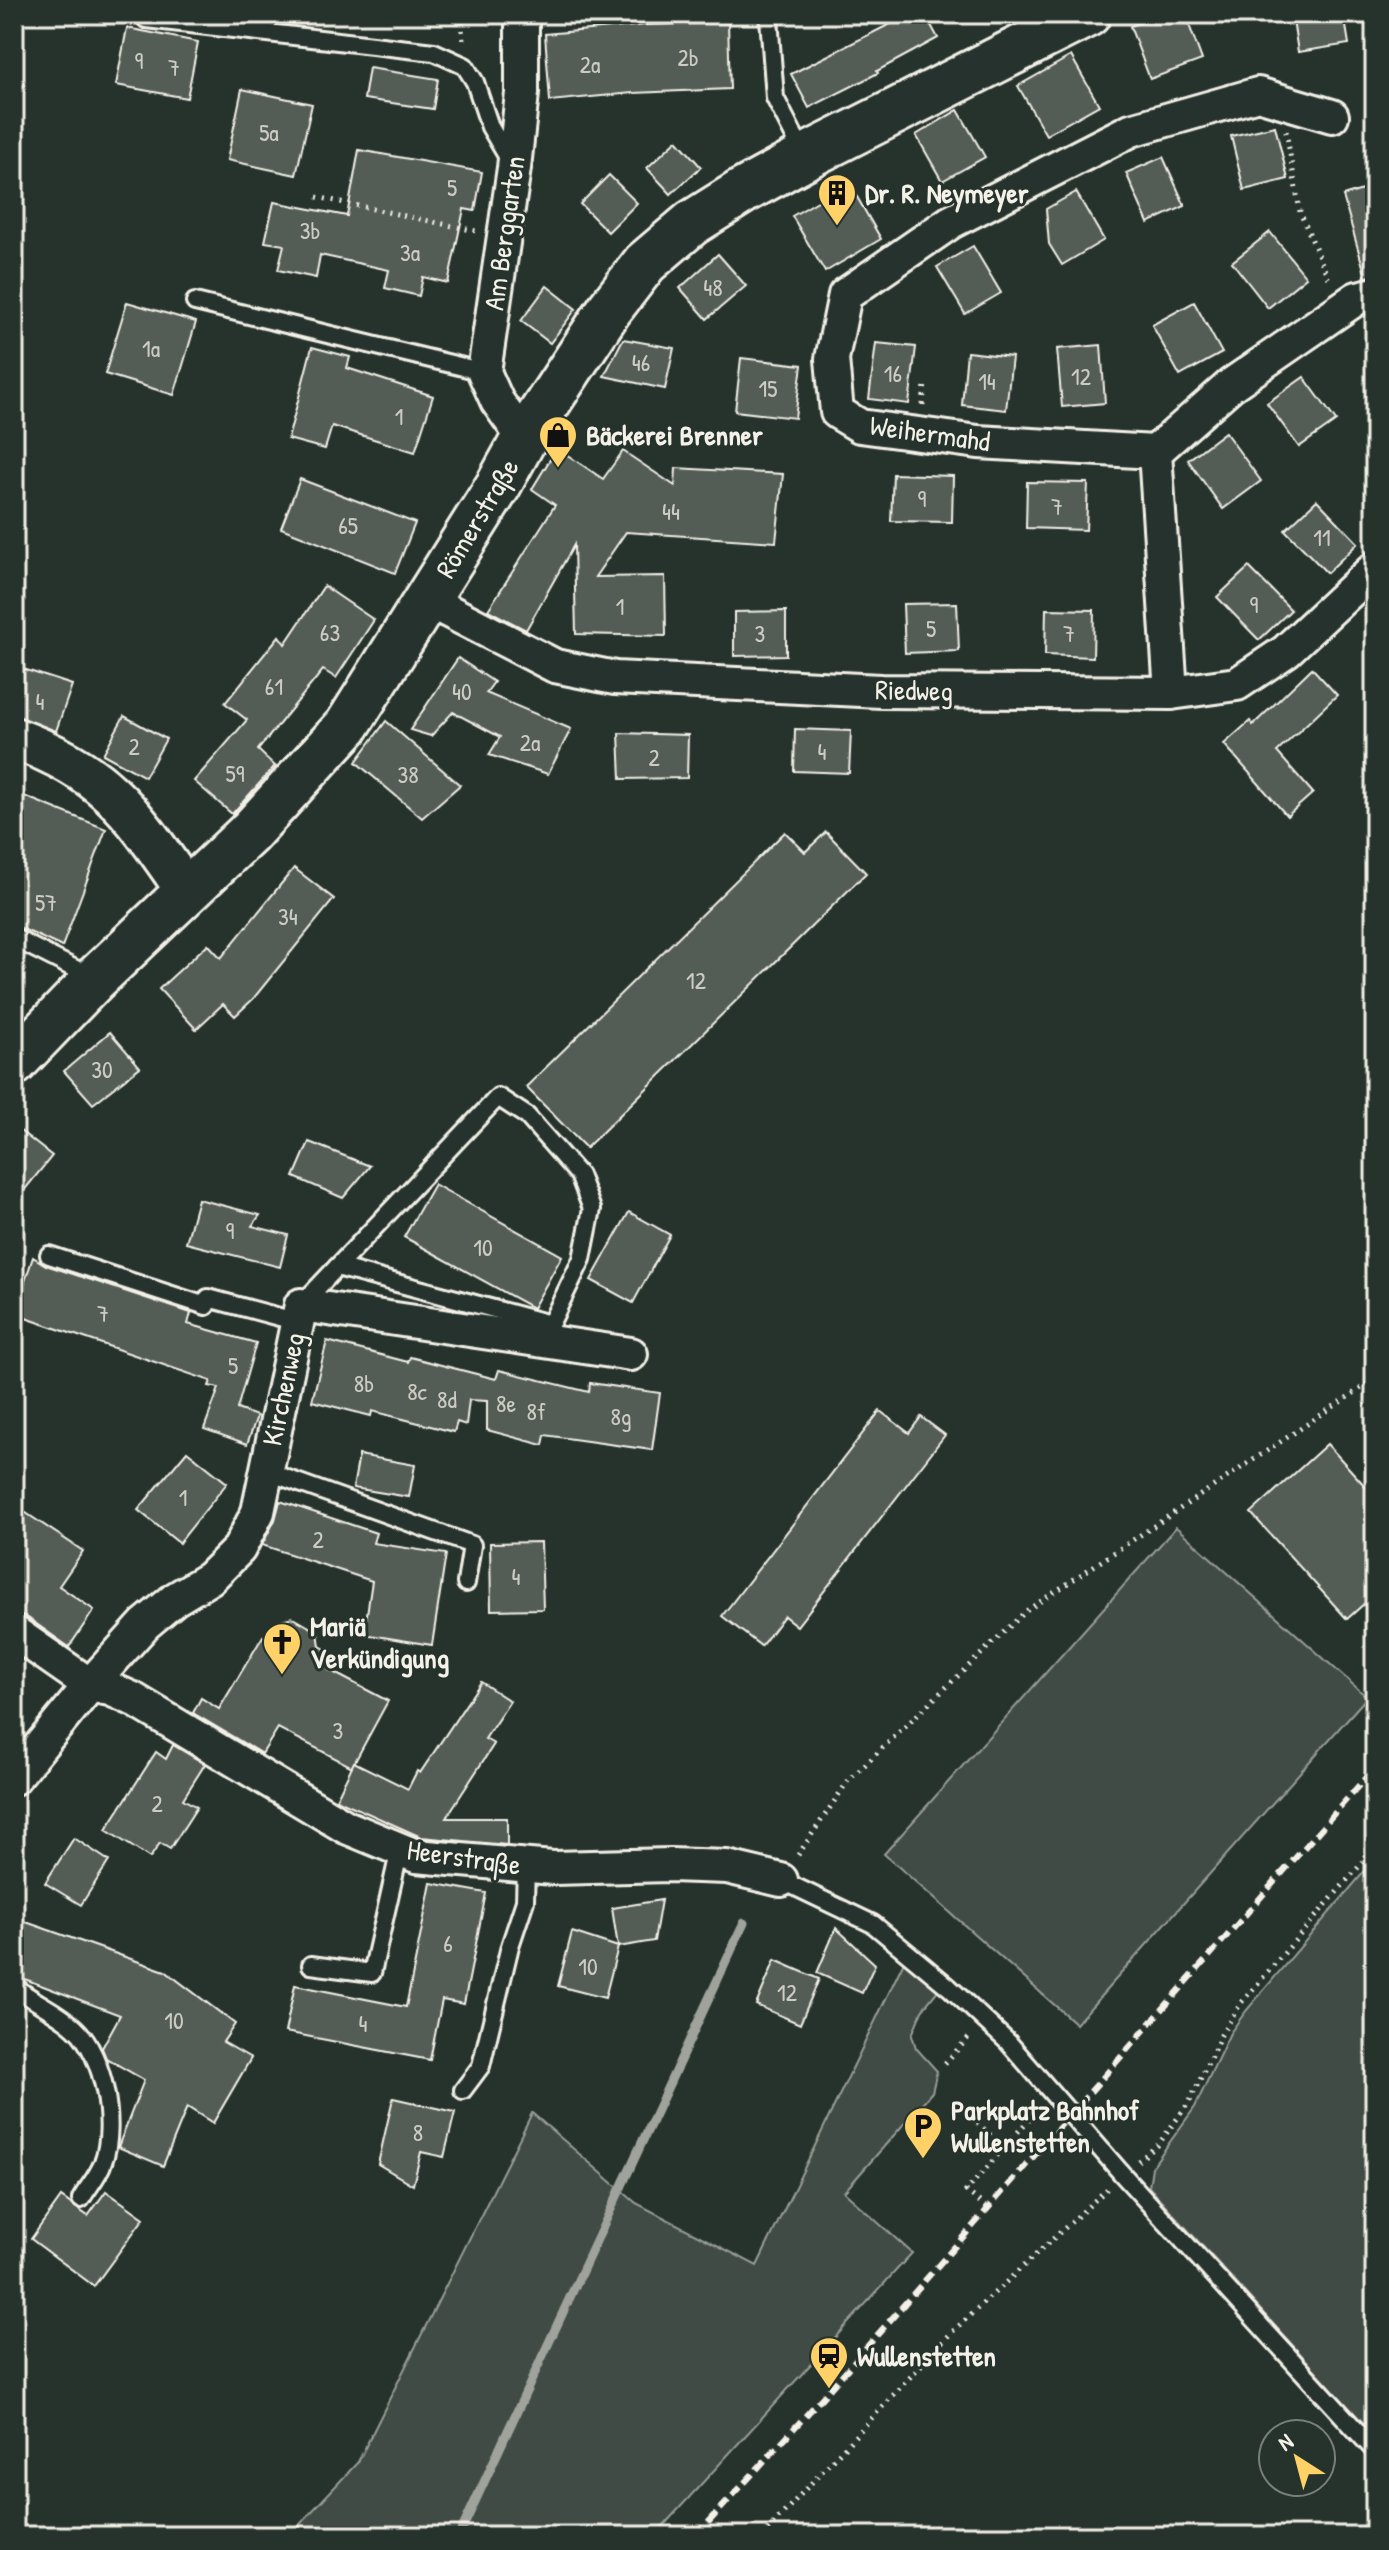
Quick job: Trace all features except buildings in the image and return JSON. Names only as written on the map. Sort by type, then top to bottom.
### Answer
[{"type":"main road","name":"Römerstraße","points":[[14,1063],[95,979],[249,833],[347,726],[524,439],[609,310],[645,263],[692,223],[805,157],[1088,14]]},
{"type":"street","name":"Am Berggarten","points":[[484,372],[522,93],[522,14]]},
{"type":"street","name":"Weihermahd","points":[[1155,452],[978,442],[860,426],[837,412],[832,359],[845,295],[951,222],[1131,130],[1258,94],[1332,116]]},
{"type":"street","points":[[1171,693],[1155,452],[1231,385],[1357,298],[1375,294]]},
{"type":"street","points":[[484,372],[497,401],[524,439]]},
{"type":"street","name":"Riedweg","points":[[427,600],[555,666],[615,678],[881,691],[1171,693],[1237,684],[1286,651],[1375,568]]},
{"type":"street","points":[[14,738],[70,762],[106,788],[139,822],[186,890]]},
{"type":"street","name":"Kirchenweg","points":[[14,1778],[145,1624],[175,1599],[210,1578],[239,1549],[258,1512],[300,1314],[546,1333],[631,1354]]},
{"type":"street","name":"Heerstraße","points":[[14,1632],[90,1685],[133,1699],[346,1827],[416,1856],[553,1868],[727,1867],[781,1880]]},
{"type":"lane","points":[[769,18],[775,98],[805,157]]},
{"type":"lane","points":[[146,19],[434,52],[465,66],[475,82],[490,127],[514,168]]},
{"type":"lane","points":[[195,302],[484,372]]},
{"type":"lane","points":[[14,938],[95,979]]},
{"type":"lane","points":[[49,1255],[206,1306],[208,1298],[300,1314],[337,1267],[498,1097],[527,1116],[579,1175],[592,1209],[582,1259],[546,1333],[337,1267]]},
{"type":"lane","points":[[266,1471],[472,1545],[466,1583]]},
{"type":"lane","points":[[311,1965],[372,1973],[400,1849]]},
{"type":"lane","points":[[463,2090],[481,2066],[510,1946],[525,1901],[526,1866]]},
{"type":"lane","points":[[781,1880],[873,1924],[1008,2042],[1123,2175],[1375,2451]]},
{"type":"lane","points":[[14,1986],[78,2031],[102,2073],[109,2117],[104,2161],[81,2199]]},
{"type":"path","points":[[1280,100],[1300,212],[1341,309]]},
{"type":"path","points":[[317,197],[504,237]]},
{"type":"path","points":[[781,1880],[848,1781],[1026,1611],[1375,1379]]},
{"type":"path","points":[[762,2536],[952,2332],[1158,2145],[1190,2101],[1221,2035],[1241,2003],[1375,1848]]},
{"type":"path","points":[[945,2063],[985,2020]]},
{"type":"path","points":[[986,2207],[966,2191],[1053,2092]]},
{"type":"path","points":[[966,2112],[1003,2147]]},
{"type":"shaded area","points":[[1176,1527],[1367,1697],[1076,2024],[884,1854]]},
{"type":"shaded area","points":[[1375,1859],[1375,2436],[1149,2187],[1152,2167],[1195,2107],[1230,2033]]},
{"type":"shaded area","points":[[907,1955],[943,1984],[922,2010],[912,2035],[916,2048],[937,2071],[932,2092],[844,2192],[912,2253],[654,2536],[289,2536],[358,2462],[532,2113],[636,2203],[757,2266]]},
{"type":"waterway","points":[[459,2536],[744,1923]]},
{"type":"railway","points":[[696,2536],[829,2390],[1375,1767]]},
{"type":"place","name":"Dr. R. Neymeyer","points":[[837,227]]},
{"type":"place","name":"Bäckerei Brenner","points":[[558,469]]},
{"type":"place","name":"Mariä Verkündigung","points":[[282,1676]]},
{"type":"place","name":"Parkplatz Bahnhof Wullenstetten","points":[[923,2160]]},
{"type":"place","name":"Wullenstetten","points":[[829,2390]]}]
